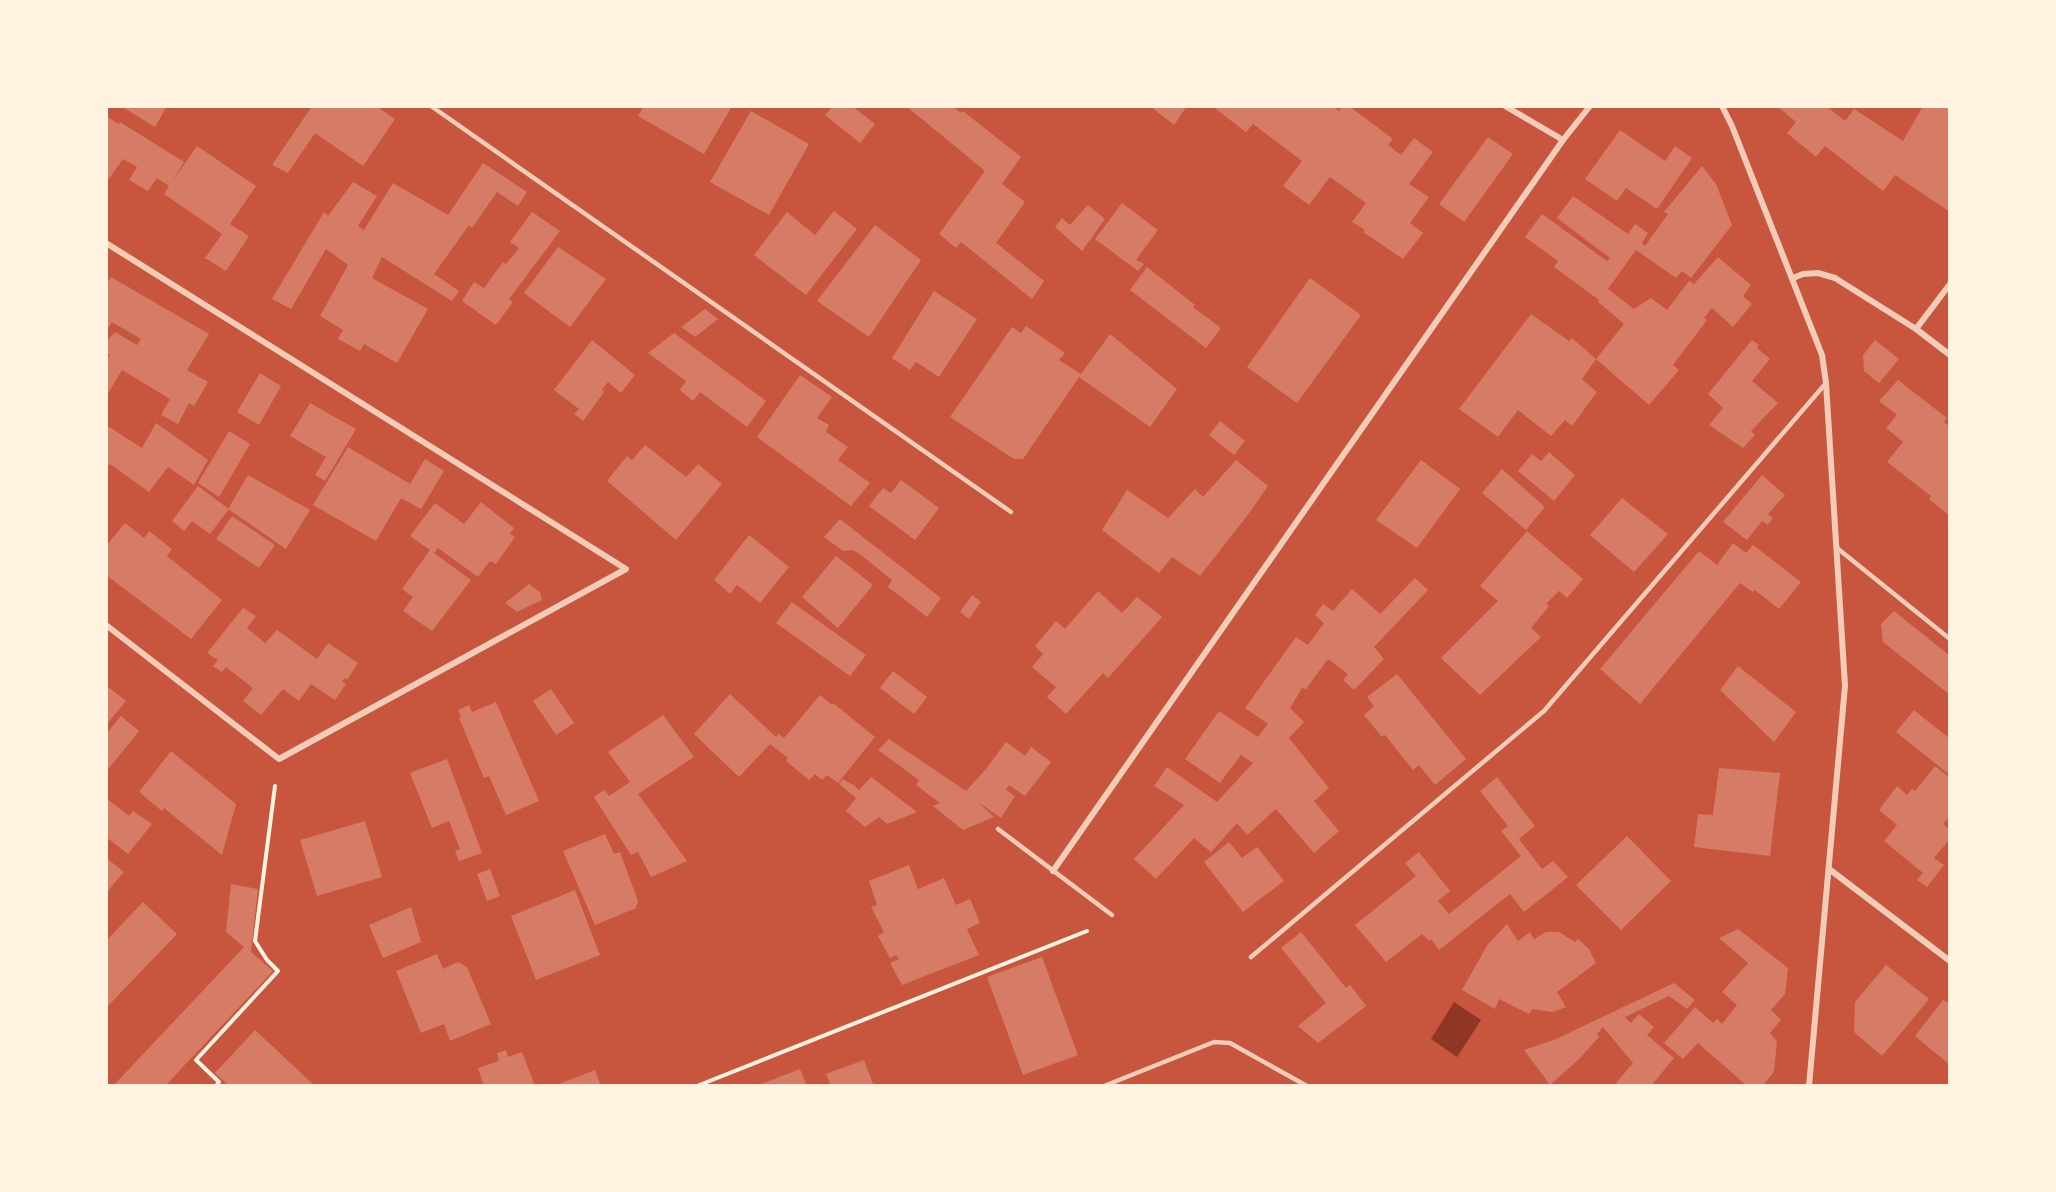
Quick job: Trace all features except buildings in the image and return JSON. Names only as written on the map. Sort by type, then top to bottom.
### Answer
[{"type":"street","points":[[1505,106],[1563,140]]},
{"type":"street","points":[[1053,871],[1563,140],[1590,106]]},
{"type":"street","points":[[1722,106],[1732,126],[1822,355],[1826,383],[1845,686],[1809,1086]]},
{"type":"street","points":[[106,243],[626,569],[279,759],[106,625]]},
{"type":"street","points":[[1792,278],[1803,274],[1818,273],[1835,278],[1916,329],[1950,355]]},
{"type":"street","points":[[1916,329],[1950,284]]},
{"type":"street","points":[[1829,869],[1950,961]]},
{"type":"lane","points":[[431,106],[1011,513]]},
{"type":"lane","points":[[1251,957],[1544,711],[1826,383]]},
{"type":"lane","points":[[1837,548],[1950,639]]},
{"type":"lane","points":[[998,829],[1112,915]]},
{"type":"lane","points":[[1104,1086],[1214,1042],[1230,1043],[1307,1086]]},
{"type":"path","points":[[216,1086],[219,1082],[196,1060],[278,971],[267,960],[255,941],[279,759]]},
{"type":"path","points":[[697,1086],[1100,926],[1112,915]]},
{"type":"shaded area","points":[[1454,1002],[1481,1020],[1457,1057],[1431,1039]]}]
